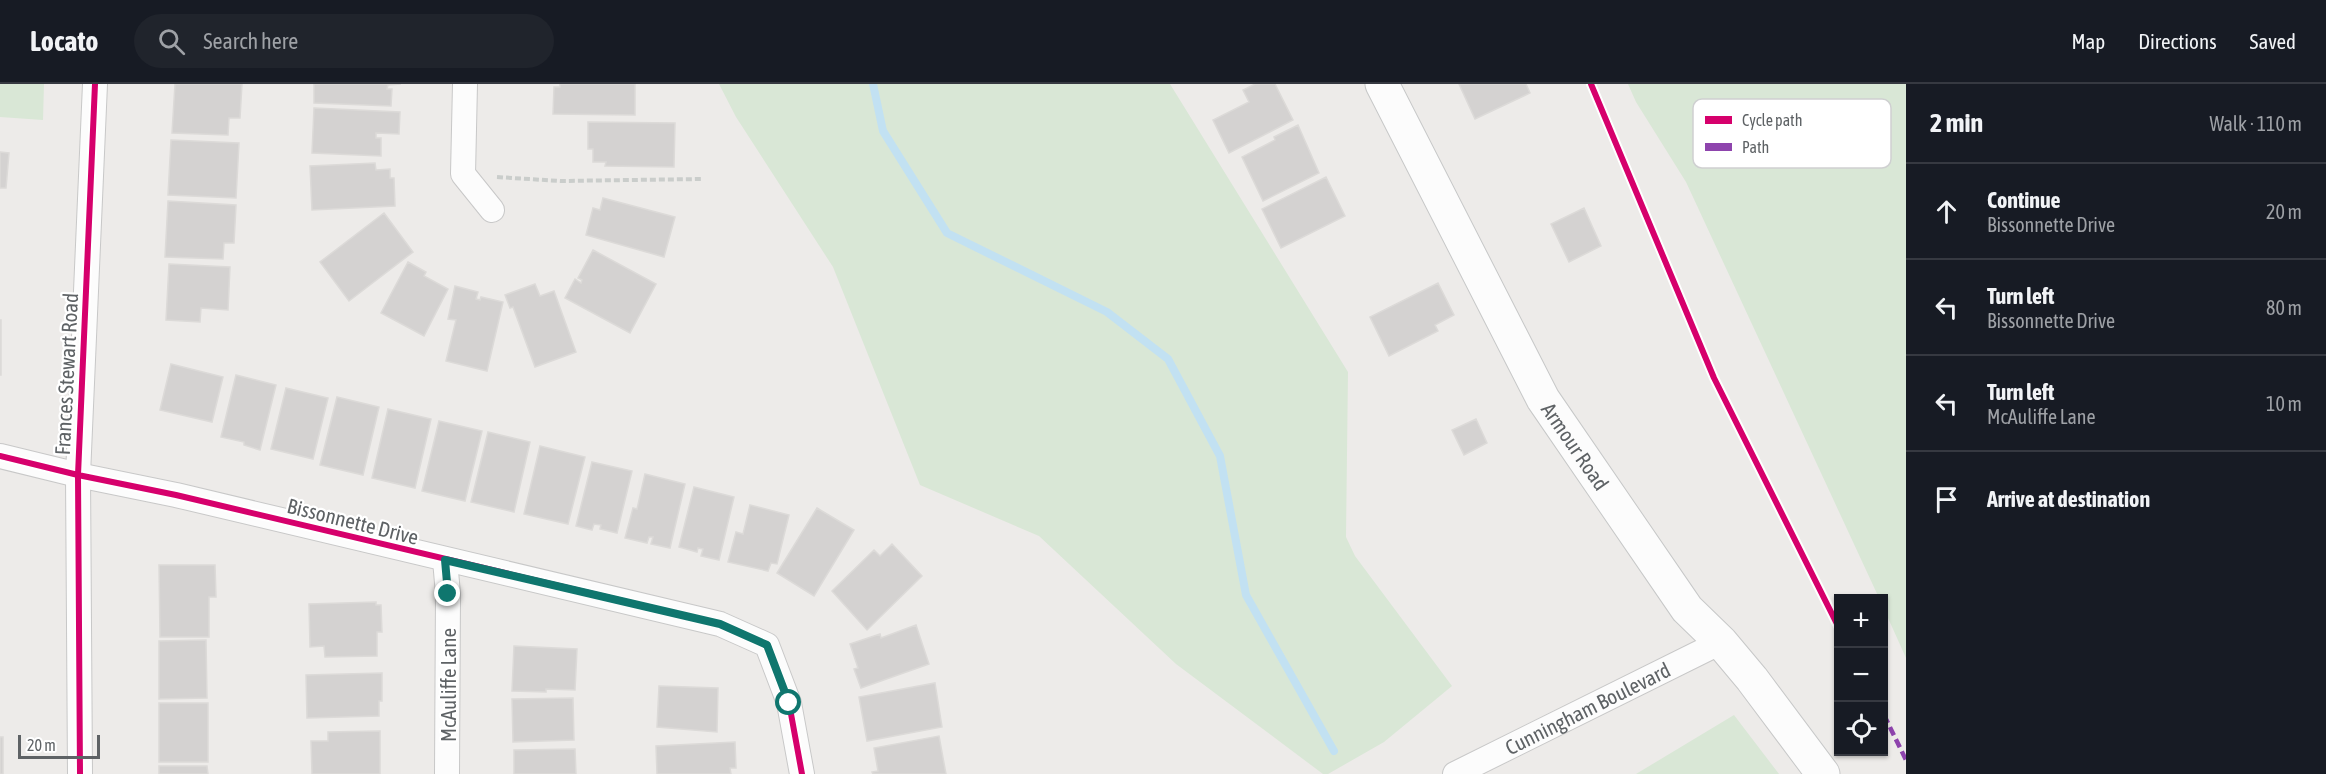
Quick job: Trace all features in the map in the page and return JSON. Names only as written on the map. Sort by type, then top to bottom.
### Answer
[{"type":"main road","name":"Armour Road","points":[[1382,84],[1543,399],[1687,609],[1722,642],[1823,774]]},
{"type":"street","name":"Frances Stewart Road","points":[[80,774],[78,476],[95,84]]},
{"type":"street","points":[[465,84],[464,174],[492,210]]},
{"type":"street","name":"Bissonnette Drive","points":[[0,456],[78,476],[176,495],[720,624],[767,645],[789,703],[802,774]]},
{"type":"street","name":"McAuliffe Lane","points":[[445,560],[448,594],[447,774]]},
{"type":"street","name":"Cunningham Boulevard","points":[[1455,774],[1722,642]]},
{"type":"path","points":[[464,174],[560,181],[703,180]]},
{"type":"green space","points":[[0,84],[44,84],[43,120],[0,117]]},
{"type":"green space","points":[[719,84],[1170,84],[1348,372],[1346,537],[1355,556],[1452,686],[1384,742],[1328,774],[1323,774],[1176,664],[1039,536],[920,485],[833,267],[736,117]]},
{"type":"green space","points":[[1628,84],[1906,84],[1906,658],[1888,618],[1888,594],[1877,594],[1686,182],[1636,102]]},
{"type":"green space","points":[[1734,715],[1779,774],[1636,774]]},
{"type":"building","points":[[175,84],[242,84],[240,118],[229,118],[228,135],[172,133]]},
{"type":"building","points":[[314,84],[401,84],[388,85],[387,89],[392,89],[391,106],[314,103]]},
{"type":"building","points":[[560,84],[635,84],[635,115],[553,114],[554,87],[560,87]]},
{"type":"building","points":[[1255,84],[1275,84],[1293,120],[1229,153],[1213,120],[1249,102],[1243,90]]},
{"type":"building","points":[[1459,84],[1526,84],[1530,93],[1475,119]]},
{"type":"building","points":[[314,108],[400,112],[399,134],[376,133],[376,138],[381,138],[381,156],[312,153]]},
{"type":"building","points":[[588,122],[675,123],[674,167],[605,166],[606,162],[593,162],[593,149],[588,149]]},
{"type":"building","points":[[1298,125],[1319,173],[1263,201],[1242,157]]},
{"type":"building","points":[[171,140],[239,143],[236,198],[168,195]]},
{"type":"building","points":[[0,152],[9,153],[6,188],[0,188]]},
{"type":"building","points":[[375,163],[376,170],[390,169],[390,178],[394,178],[395,206],[312,210],[310,166]]},
{"type":"building","points":[[1326,177],[1345,216],[1281,248],[1262,209]]},
{"type":"building","points":[[603,198],[675,217],[664,257],[586,235],[593,208],[600,210]]},
{"type":"building","points":[[168,201],[236,205],[234,243],[224,243],[223,259],[165,257]]},
{"type":"building","points":[[1584,208],[1601,246],[1569,262],[1551,224]]},
{"type":"building","points":[[384,213],[413,252],[349,301],[320,262]]},
{"type":"building","points":[[593,250],[656,284],[630,333],[565,298],[575,279],[581,283],[582,280],[578,278]]},
{"type":"building","points":[[408,262],[426,272],[424,276],[448,289],[424,336],[381,313]]},
{"type":"building","points":[[169,264],[230,267],[228,310],[201,308],[200,322],[166,320]]},
{"type":"building","points":[[1438,283],[1454,315],[1435,325],[1438,331],[1389,356],[1370,317]]},
{"type":"building","points":[[535,284],[540,296],[554,291],[576,352],[535,367],[513,307],[510,308],[505,295]]},
{"type":"building","points":[[455,286],[478,292],[476,299],[480,300],[481,297],[503,302],[487,371],[446,361],[456,320],[448,319]]},
{"type":"building","points":[[1,320],[1,375],[0,375]]},
{"type":"building","points":[[171,364],[223,377],[212,422],[160,410]]},
{"type":"building","points":[[236,375],[276,385],[260,450],[244,445],[244,442],[221,437]]},
{"type":"building","points":[[286,388],[328,398],[313,459],[271,449]]},
{"type":"building","points":[[337,397],[379,407],[363,475],[320,465]]},
{"type":"building","points":[[388,409],[431,419],[415,488],[372,478]]},
{"type":"building","points":[[1476,419],[1487,443],[1464,455],[1452,430]]},
{"type":"building","points":[[439,421],[482,431],[465,501],[422,491]]},
{"type":"building","points":[[488,432],[530,442],[514,512],[471,502]]},
{"type":"building","points":[[540,446],[585,457],[568,524],[524,514]]},
{"type":"building","points":[[592,462],[632,471],[617,533],[600,529],[601,525],[594,524],[592,530],[576,526]]},
{"type":"building","points":[[645,474],[685,484],[670,548],[651,544],[653,537],[649,537],[647,543],[625,538],[633,508],[637,509]]},
{"type":"building","points":[[694,487],[734,497],[719,560],[701,556],[703,549],[698,548],[697,552],[679,547]]},
{"type":"building","points":[[750,505],[789,515],[777,564],[771,563],[768,571],[728,562],[736,532],[743,534]]},
{"type":"building","points":[[817,508],[854,530],[814,596],[777,573]]},
{"type":"building","points":[[892,544],[922,576],[867,630],[832,591],[874,550],[880,556]]},
{"type":"building","points":[[159,565],[215,565],[216,597],[209,597],[209,637],[160,637]]},
{"type":"building","points":[[376,602],[376,605],[381,605],[382,632],[377,632],[377,656],[325,657],[324,646],[310,647],[309,604]]},
{"type":"building","points":[[916,625],[929,664],[861,688],[854,669],[858,668],[850,644],[880,634],[881,638]]},
{"type":"building","points":[[206,640],[207,698],[159,699],[159,641]]},
{"type":"building","points":[[514,646],[577,649],[575,690],[512,691]]},
{"type":"building","points":[[382,673],[382,701],[379,701],[379,716],[307,718],[306,675]]},
{"type":"building","points":[[935,683],[942,727],[867,741],[859,697]]},
{"type":"building","points":[[659,686],[718,688],[717,732],[657,727]]},
{"type":"building","points":[[573,698],[574,740],[513,742],[512,699]]},
{"type":"building","points":[[159,703],[208,703],[208,762],[159,762]]},
{"type":"building","points":[[380,731],[380,774],[312,774],[311,741],[328,741],[328,732]]},
{"type":"building","points":[[939,736],[946,774],[873,774],[872,772],[878,771],[874,748]]},
{"type":"building","points":[[0,737],[3,737],[3,774],[0,774]]},
{"type":"building","points":[[735,742],[736,768],[730,768],[731,774],[657,774],[656,746]]},
{"type":"building","points":[[575,749],[576,774],[514,774],[514,750]]},
{"type":"building","points":[[159,766],[207,766],[208,774],[159,774]]},
{"type":"waterway","points":[[873,84],[883,131],[947,233],[1107,312],[1168,359],[1220,456],[1246,595],[1334,751]]},
{"type":"marked path","points":[[1888,723],[1906,760]]},
{"type":"cycle path","points":[[80,774],[78,475],[95,84]]},
{"type":"cycle path","points":[[1591,84],[1714,378],[1834,618]]},
{"type":"cycle path","points":[[0,456],[176,495],[720,624],[767,645],[789,703],[802,774]]},
{"type":"route","points":[[448,594],[445,560],[720,624],[767,645],[789,703]]}]
